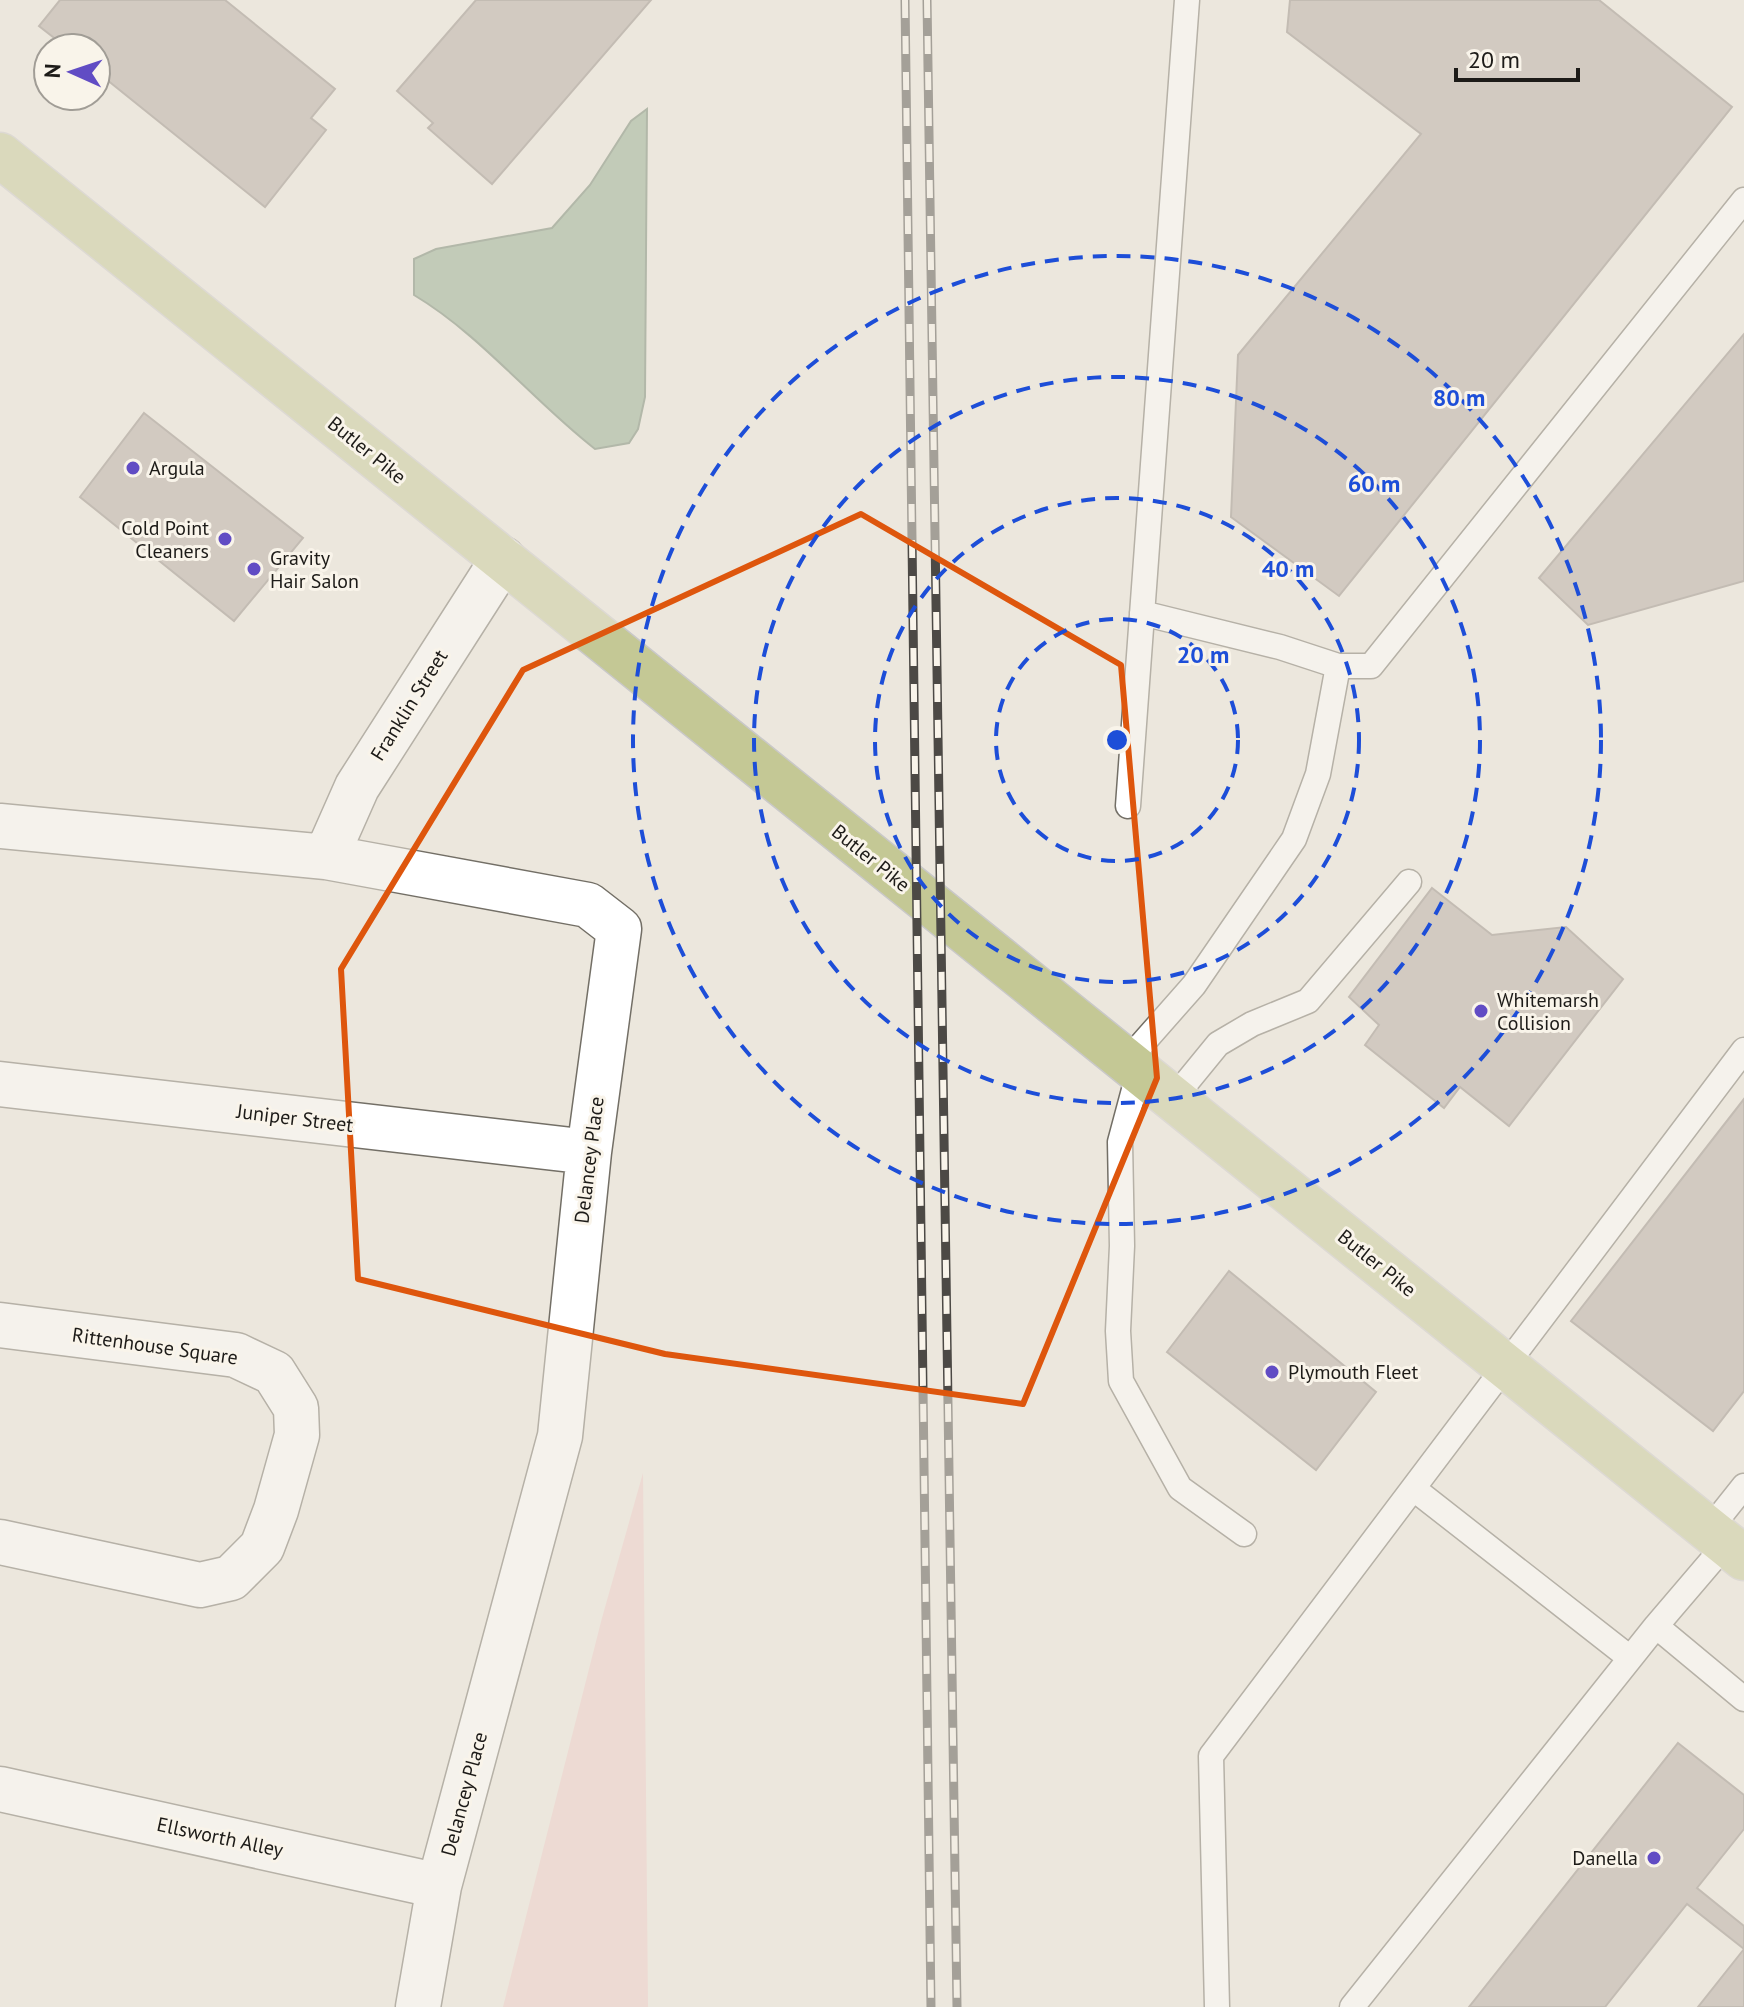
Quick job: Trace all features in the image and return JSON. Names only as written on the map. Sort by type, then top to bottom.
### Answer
[{"type":"main road","name":"Butler Pike","points":[[0,155],[1726,1544]]},
{"type":"street","name":"Franklin Street","points":[[326,857],[357,787],[503,559]]},
{"type":"street","name":"Delancey Place","points":[[0,826],[326,857],[588,905],[619,929],[589,1152],[560,1436],[439,1886],[418,2007]]},
{"type":"street","name":"Juniper Street","points":[[0,1084],[589,1152]]},
{"type":"street","name":"Rittenhouse Square","points":[[0,1325],[236,1355],[274,1373],[296,1408],[297,1435],[262,1547],[231,1578],[200,1585],[0,1542]]},
{"type":"street","name":"Ellsworth Alley","points":[[0,1789],[439,1886]]},
{"type":"lane","points":[[1128,806],[1187,0]]},
{"type":"lane","points":[[1142,613],[1280,647],[1338,666],[1371,666],[1744,200]]},
{"type":"lane","points":[[1244,1534],[1180,1488],[1121,1381],[1118,1331],[1122,1246],[1120,1142],[1133,1066],[1194,985],[1294,839],[1318,774],[1338,666]]},
{"type":"lane","points":[[1173,1099],[1218,1044],[1252,1024],[1308,1001],[1409,882]]},
{"type":"lane","points":[[1217,2007],[1211,1756],[1505,1366],[1560,1298],[1744,1050]]},
{"type":"lane","points":[[1352,2007],[1630,1658],[1726,1544],[1744,1486]]},
{"type":"lane","points":[[1414,1489],[1630,1658]]},
{"type":"lane","points":[[1656,1626],[1744,1699]]},
{"type":"highlighted area","points":[[861,514],[1121,665],[1157,1078],[1023,1404],[665,1354],[358,1279],[341,969],[523,670]]},
{"type":"shaded area","points":[[647,109],[645,397],[638,429],[629,443],[595,449],[462,329],[414,295],[414,259],[436,249],[552,228],[590,185],[631,121]]},
{"type":"shaded area","points":[[643,1473],[648,2007],[503,2007],[602,1618]]},
{"type":"building","points":[[60,0],[225,0],[335,89],[311,118],[326,130],[265,207],[112,84],[112,32],[47,32],[39,26]]},
{"type":"building","points":[[476,0],[651,0],[492,184],[428,128],[433,123],[397,91]]},
{"type":"building","points":[[1290,0],[1599,0],[1732,107],[1339,596],[1231,517],[1238,355],[1421,134],[1287,32]]},
{"type":"building","points":[[1744,334],[1744,581],[1588,625],[1539,578]]},
{"type":"building","points":[[144,413],[303,538],[234,621],[80,497]]},
{"type":"building","name":"Whitemarsh Collision","points":[[1432,888],[1492,935],[1566,927],[1623,979],[1509,1126],[1460,1087],[1444,1108],[1365,1045],[1379,1025],[1349,997]]},
{"type":"building","points":[[1744,1099],[1744,1391],[1713,1431],[1571,1321]]},
{"type":"building","name":"Plymouth Fleet","points":[[1229,1271],[1376,1392],[1316,1470],[1167,1352]]},
{"type":"building","name":"Danella","points":[[1678,1743],[1744,1795],[1744,1829],[1697,1888],[1744,1926],[1744,1949],[1687,1904],[1605,2007],[1469,2007]]},
{"type":"building","points":[[1744,1949],[1744,2007],[1698,2007]]},
{"type":"railway","points":[[905,0],[931,2007]]},
{"type":"railway","points":[[927,0],[957,2007]]},
{"type":"place","name":"Argula","points":[[133,468]]},
{"type":"place","name":"Cold Point Cleaners","points":[[225,539]]},
{"type":"place","name":"Gravity Hair Salon","points":[[254,569]]},
{"type":"place","name":"Whitemarsh Collision","points":[[1481,1011]]},
{"type":"place","name":"Plymouth Fleet","points":[[1272,1372]]},
{"type":"place","name":"Danella","points":[[1654,1858]]}]
